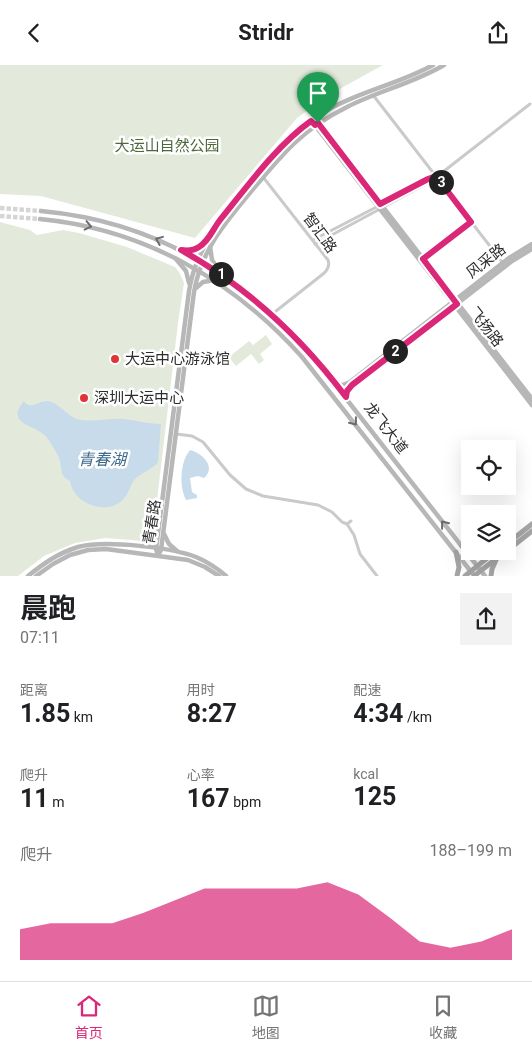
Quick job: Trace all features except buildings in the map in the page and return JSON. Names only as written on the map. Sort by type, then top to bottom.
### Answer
[{"type":"main road","points":[[516,537],[532,524]]},
{"type":"main road","points":[[516,544],[532,531]]},
{"type":"main road","points":[[456,552],[459,567],[457,576]]},
{"type":"main road","points":[[464,576],[473,575],[489,560]]},
{"type":"main road","points":[[491,576],[494,560]]},
{"type":"street","name":"青春路","points":[[161,533],[194,292],[208,243],[220,220],[282,146],[313,120],[332,107],[363,93],[411,76],[433,65]]},
{"type":"street","name":"青春路","points":[[158,555],[190,284],[197,259],[263,177],[293,143],[316,124],[347,106],[410,81],[444,65]]},
{"type":"street","points":[[373,95],[503,263]]},
{"type":"street","points":[[312,240],[430,182],[530,104]]},
{"type":"street","name":"飞扬路","points":[[313,120],[532,405]]},
{"type":"street","name":"智汇路","points":[[263,177],[328,260],[329,265],[327,270],[271,315]]},
{"type":"street","name":"飞扬路","points":[[380,207],[532,399]]},
{"type":"street","points":[[315,244],[380,207]]},
{"type":"street","name":"龙飞大道","points":[[41,211],[83,216],[113,223],[145,234],[197,259],[245,291],[311,354],[461,545]]},
{"type":"street","name":"龙飞大道","points":[[40,219],[94,227],[145,245],[194,267],[236,296],[280,334],[302,357],[473,575]]},
{"type":"street","points":[[423,259],[471,222]]},
{"type":"street","points":[[181,250],[195,250],[208,243],[212,260],[223,276]]},
{"type":"street","name":"风采路","points":[[346,397],[347,391],[352,385],[455,304],[503,263],[532,244]]},
{"type":"street","name":"风采路","points":[[336,385],[350,382],[512,261],[532,249]]},
{"type":"street","points":[[174,257],[186,271],[190,284]]},
{"type":"street","points":[[194,292],[203,281],[215,280]]},
{"type":"street","points":[[176,434],[199,438],[230,475],[246,489],[262,496],[318,505],[332,512],[342,522],[349,523],[360,554],[376,576]]},
{"type":"street","points":[[138,547],[148,543],[161,533],[178,552]]},
{"type":"street","points":[[28,576],[50,559],[76,548],[101,543],[178,552],[205,561],[226,576]]},
{"type":"street","points":[[36,576],[62,559],[88,550],[112,549],[188,560],[205,567],[218,576]]},
{"type":"street","name":"龙飞大道","points":[[473,560],[485,576]]},
{"type":"green space","name":"大运山自然公园","points":[[0,65],[383,65],[327,96],[297,118],[195,238],[41,196],[0,194]]},
{"type":"green space","name":"深圳大运中心","points":[[0,222],[30,230],[37,235],[63,230],[127,247],[175,267],[184,283],[153,534],[144,541],[105,538],[75,543],[44,556],[18,576],[0,576]]},
{"type":"green space","points":[[266,335],[272,344],[260,354],[264,360],[259,364],[251,354],[236,366],[229,357],[249,341],[253,345]]},
{"type":"water","name":"青春湖","points":[[24,401],[29,405],[45,401],[52,402],[77,419],[123,419],[161,424],[158,462],[136,478],[125,498],[119,503],[104,507],[89,504],[76,495],[70,481],[66,479],[61,471],[59,458],[47,438],[42,433],[26,425],[19,418],[19,408]]},
{"type":"water","points":[[190,450],[203,457],[209,469],[208,474],[204,478],[198,476],[190,478],[192,492],[197,495],[197,498],[186,500],[182,488],[182,467]]},
{"type":"tunnel","points":[[0,208],[41,211]]},
{"type":"tunnel","points":[[0,216],[40,219]]},
{"type":"place","name":"大运中心游泳馆","points":[[115,359]]},
{"type":"place","name":"深圳大运中心","points":[[84,398]]},
{"type":"route","points":[[311,121],[315,125],[318,123],[380,204],[436,176],[471,222],[423,259],[457,304],[352,385],[346,393],[346,397],[329,375],[288,330],[245,291],[181,250],[191,251],[201,246],[220,220],[282,146],[311,121]]}]
